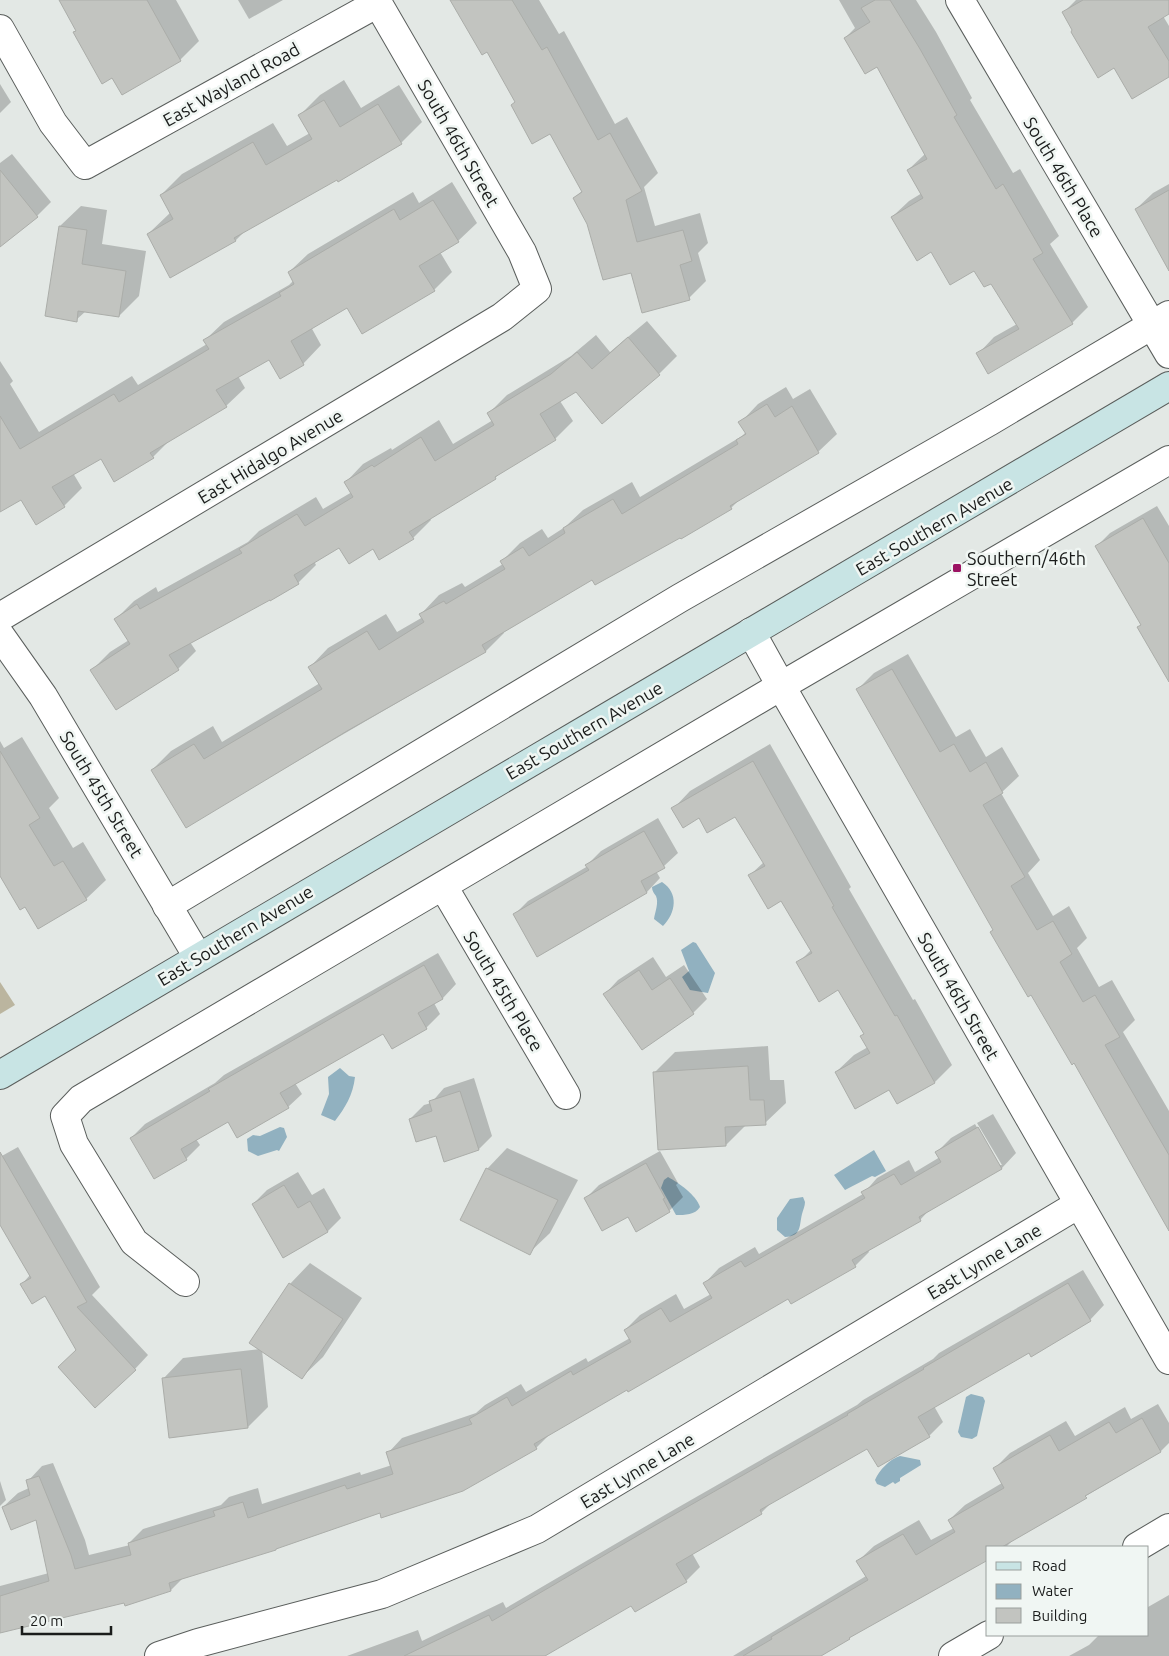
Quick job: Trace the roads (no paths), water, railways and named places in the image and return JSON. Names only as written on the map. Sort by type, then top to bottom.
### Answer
[{"type":"main road","name":"East Southern Avenue","points":[[0,1075],[198,956],[930,529],[1169,386]]},
{"type":"street","name":"South 46th Place","points":[[963,1],[1160,320],[1169,354]]},
{"type":"street","name":"East Wayland Road","points":[[0,30],[53,123],[85,165],[377,2]]},
{"type":"street","name":"South 46th Street","points":[[377,2],[522,252],[536,289]]},
{"type":"street","name":"East Hidalgo Avenue","points":[[0,617],[502,317],[536,289]]},
{"type":"street","points":[[168,906],[680,598],[990,421],[1160,320]]},
{"type":"street","points":[[185,1282],[134,1242],[74,1144],[65,1116],[81,1098],[1169,460]]},
{"type":"street","name":"South 46th Street","points":[[751,632],[1169,1360]]},
{"type":"street","name":"South 45th Street","points":[[0,635],[43,696],[198,956]]},
{"type":"street","name":"South 45th Place","points":[[442,886],[566,1095]]},
{"type":"street","name":"East Lynne Lane","points":[[158,1656],[198,1643],[382,1594],[537,1529],[1079,1204]]},
{"type":"street","points":[[1139,1546],[1169,1528]]},
{"type":"street","points":[[953,1656],[987,1636]]},
{"type":"water","points":[[662,882],[671,892],[674,903],[671,915],[663,926],[654,919],[657,902],[652,887]]},
{"type":"water","points":[[693,942],[696,943],[715,973],[708,993],[690,990],[682,977],[689,971],[681,950]]},
{"type":"water","points":[[340,1068],[349,1076],[355,1077],[348,1101],[335,1121],[321,1115],[329,1094],[328,1077]]},
{"type":"water","points":[[280,1127],[284,1128],[287,1137],[279,1151],[258,1156],[248,1151],[247,1139],[253,1135],[260,1136]]},
{"type":"water","points":[[874,1150],[886,1171],[845,1190],[834,1175]]},
{"type":"water","points":[[668,1177],[691,1194],[700,1207],[698,1210],[690,1214],[676,1215],[661,1188],[664,1180]]},
{"type":"water","points":[[803,1197],[805,1204],[799,1230],[794,1235],[785,1237],[777,1230],[777,1218],[790,1199]]},
{"type":"water","points":[[971,1394],[983,1397],[985,1401],[977,1436],[972,1439],[961,1437],[958,1432],[966,1397]]},
{"type":"water","points":[[900,1456],[920,1460],[921,1465],[900,1478],[900,1481],[895,1484],[893,1482],[885,1487],[877,1484],[875,1480],[882,1469],[889,1462]]},
{"type":"place","name":"Southern/46th Street","points":[[957,568]]}]
